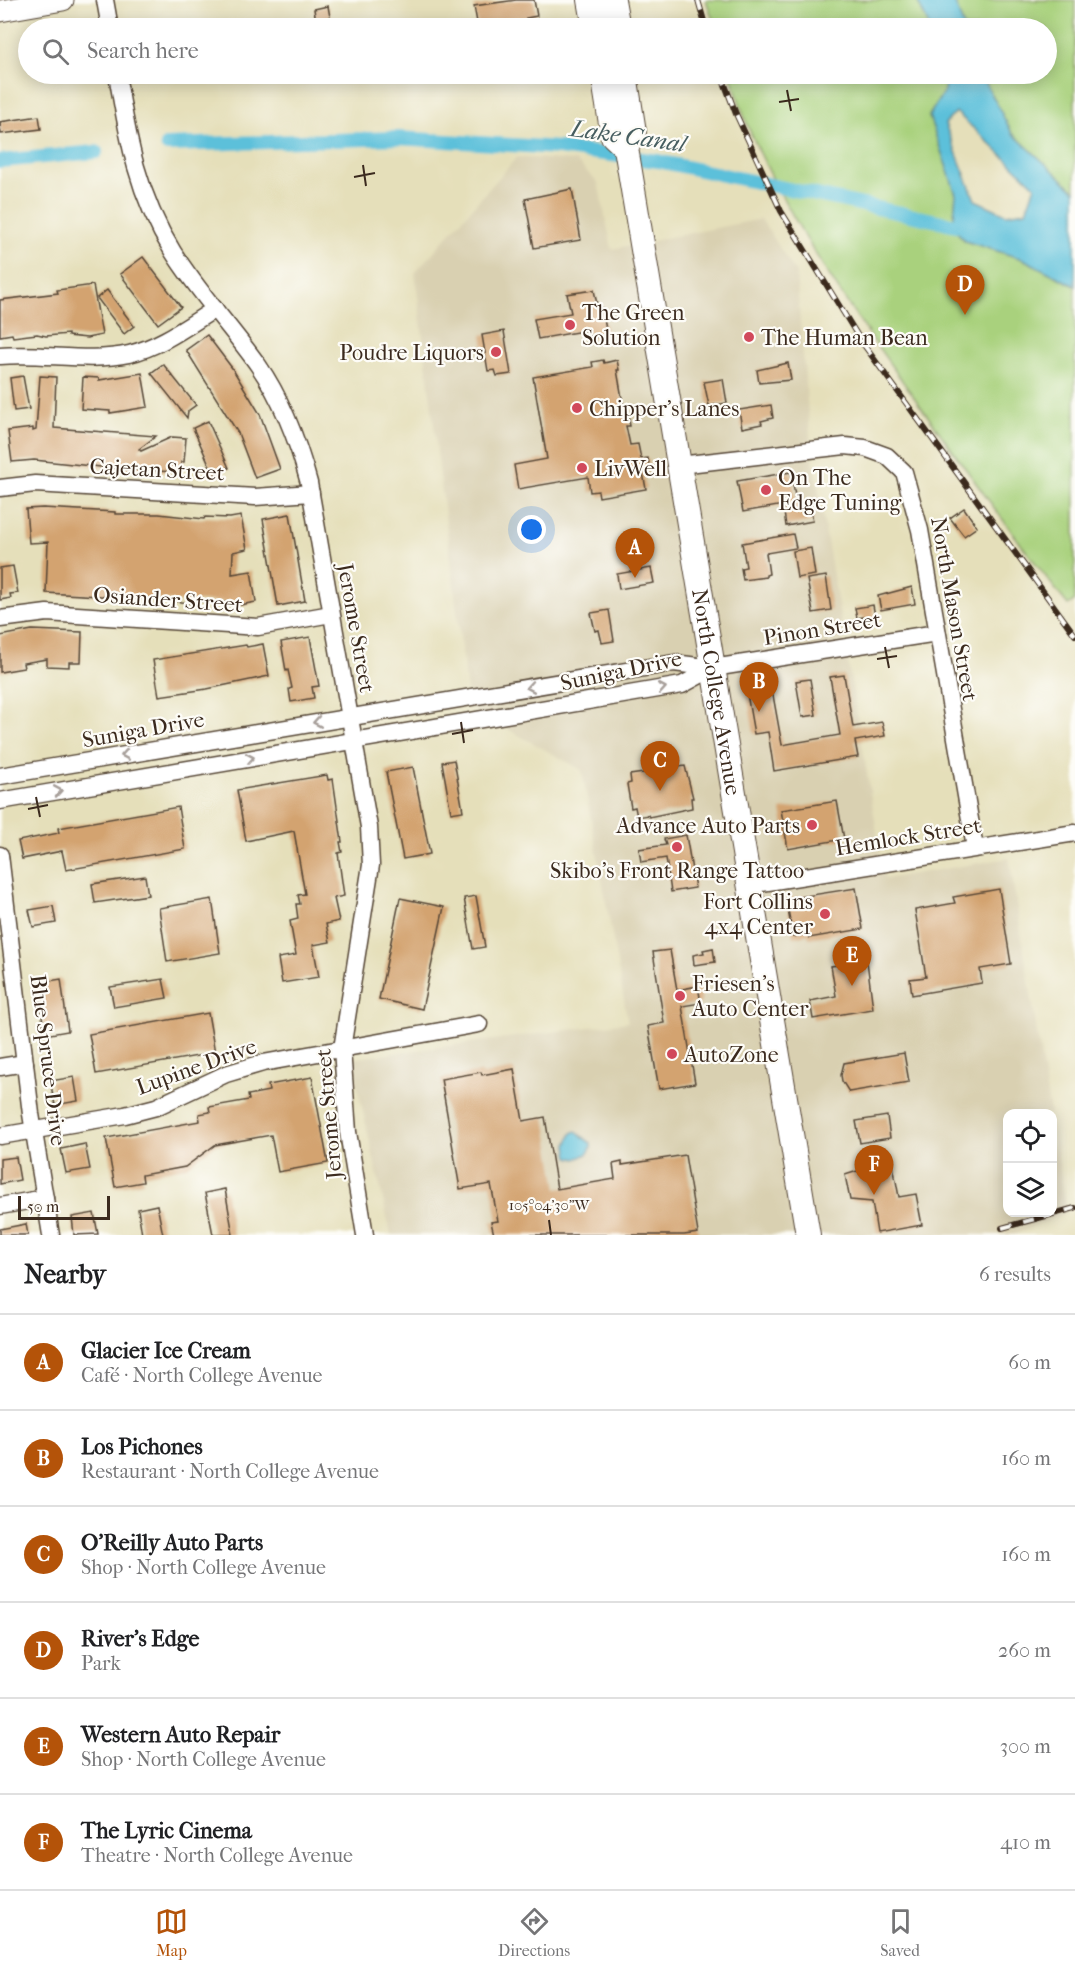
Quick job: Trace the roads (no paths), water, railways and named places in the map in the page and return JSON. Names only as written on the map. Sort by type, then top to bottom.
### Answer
[{"type":"highway","points":[[590,0],[593,18]]},
{"type":"highway","points":[[613,0],[616,18]]},
{"type":"highway","name":"North College Avenue","points":[[605,84],[614,136],[627,159],[808,1235]]},
{"type":"highway","name":"North College Avenue","points":[[627,84],[634,132],[627,159]]},
{"type":"main road","points":[[0,11],[63,0]]},
{"type":"street","points":[[105,0],[108,18]]},
{"type":"street","name":"Jerome Street","points":[[119,84],[134,166],[146,198],[173,252],[259,366],[273,390],[302,456],[311,493],[369,827],[371,865],[342,1049],[348,1132],[365,1235]]},
{"type":"street","points":[[0,356],[22,354],[92,358],[132,353],[158,342],[215,309]]},
{"type":"street","name":"North Mason Street","points":[[679,465],[845,446],[865,448],[887,456],[904,472],[920,530],[975,848]]},
{"type":"street","name":"Cajetan Street","points":[[0,488],[35,484],[255,497],[311,493]]},
{"type":"street","name":"Osiander Street","points":[[0,620],[47,613],[258,627],[332,614]]},
{"type":"street","name":"Pinon Street","points":[[713,668],[938,633]]},
{"type":"street","name":"Suniga Drive","points":[[0,776],[674,663],[713,668]]},
{"type":"street","name":"Suniga Drive","points":[[0,801],[682,685],[713,668]]},
{"type":"street","name":"Hemlock Street","points":[[749,885],[1075,833]]},
{"type":"street","name":"Blue Spruce Drive","points":[[0,855],[6,955],[51,1235]]},
{"type":"street","name":"Lupine Drive","points":[[0,1136],[125,1115],[156,1107],[226,1074],[252,1066],[479,1024]]},
{"type":"street","points":[[0,1067],[25,1063]]},
{"type":"street","points":[[0,1206],[45,1198]]},
{"type":"water","points":[[917,0],[954,0],[960,18],[925,18]]},
{"type":"water","points":[[945,84],[986,84],[1012,133],[1075,191],[1075,286],[1023,259],[965,241],[953,227],[956,194],[929,116],[944,91]],"holes":[[[956,112],[1035,186],[1026,211],[1006,214],[975,200],[945,124]]]},
{"type":"water","points":[[576,1131],[591,1143],[591,1147],[589,1152],[576,1159],[569,1157],[567,1145],[572,1133]]},
{"type":"waterway","name":"Lake Canal","points":[[167,145],[398,138],[559,148],[658,161],[970,228]]},
{"type":"waterway","name":"Lake Canal","points":[[0,161],[96,152]]},
{"type":"railway","points":[[698,0],[703,18]]},
{"type":"railway","points":[[725,84],[736,114],[781,211],[861,341],[1075,635]]},
{"type":"railway","points":[[1002,1228],[1075,1208]]},
{"type":"place","name":"River's Edge","points":[[965,315]]},
{"type":"place","name":"The Green Solution","points":[[570,325]]},
{"type":"place","name":"The Human Bean","points":[[749,337]]},
{"type":"place","name":"Poudre Liquors","points":[[496,352]]},
{"type":"place","name":"Chipper's Lanes","points":[[577,408]]},
{"type":"place","name":"LivWell","points":[[582,468]]},
{"type":"place","name":"On The Edge Tuning","points":[[766,490]]},
{"type":"place","name":"Glacier Ice Cream","points":[[635,578]]},
{"type":"place","name":"Los Pichones","points":[[759,712]]},
{"type":"place","name":"O'Reilly Auto Parts","points":[[660,791]]},
{"type":"place","name":"Advance Auto Parts","points":[[812,825]]},
{"type":"place","name":"Skibo’s Front Range Tattoo","points":[[677,847]]},
{"type":"place","name":"Fort Collins 4x4 Center","points":[[825,914]]},
{"type":"place","name":"Western Auto Repair","points":[[852,986]]},
{"type":"place","name":"Friesen’s Auto Center","points":[[680,996]]},
{"type":"place","name":"AutoZone","points":[[672,1054]]},
{"type":"place","name":"The Lyric Cinema","points":[[874,1195]]}]
